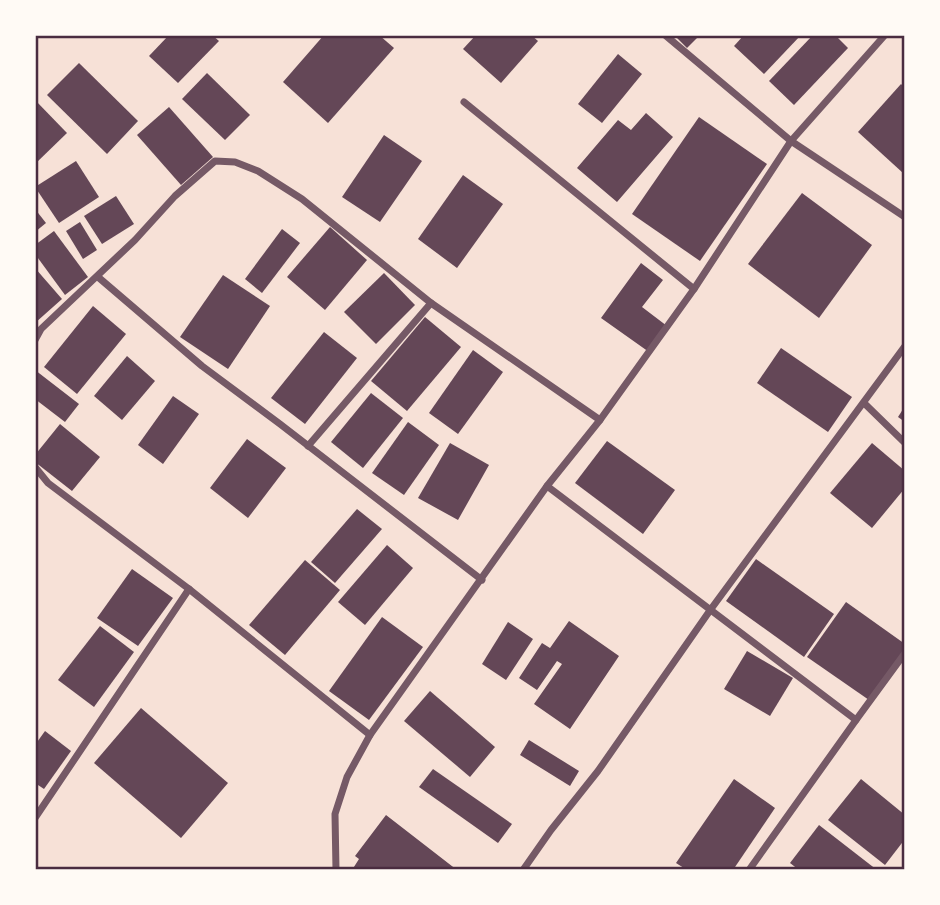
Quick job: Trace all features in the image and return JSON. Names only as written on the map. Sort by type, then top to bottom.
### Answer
[{"type":"street","points":[[665,35],[791,141],[905,216]]},
{"type":"street","points":[[336,870],[335,814],[347,777],[370,735],[547,486],[600,420],[694,289],[791,141],[885,35]]},
{"type":"street","points":[[464,102],[694,289]]},
{"type":"street","points":[[35,340],[41,329],[135,240],[175,196],[215,161],[235,162],[258,172],[302,199],[431,303],[600,420]]},
{"type":"street","points":[[97,277],[201,366],[482,580]]},
{"type":"street","points":[[308,446],[431,303]]},
{"type":"street","points":[[523,870],[598,771],[711,609],[905,346]]},
{"type":"street","points":[[864,403],[905,443]]},
{"type":"street","points":[[35,467],[48,483],[188,589],[370,735]]},
{"type":"street","points":[[547,486],[856,720]]},
{"type":"street","points":[[35,818],[188,589]]},
{"type":"street","points":[[750,870],[905,653]]},
{"type":"building","points":[[169,35],[212,35],[219,41],[178,83],[149,56]]},
{"type":"building","points":[[324,35],[379,35],[394,48],[328,123],[283,82]]},
{"type":"building","points":[[476,35],[531,35],[538,41],[501,83],[463,49]]},
{"type":"building","points":[[674,35],[700,35],[687,48]]},
{"type":"building","points":[[744,35],[801,35],[764,74],[734,46]]},
{"type":"building","points":[[813,35],[835,35],[848,48],[794,105],[769,81]]},
{"type":"building","points":[[618,54],[642,74],[602,123],[578,104]]},
{"type":"building","points":[[79,63],[138,121],[107,154],[47,95]]},
{"type":"building","points":[[207,73],[250,115],[225,140],[182,99]]},
{"type":"building","points":[[901,84],[905,88],[903,173],[858,132]]},
{"type":"building","points":[[35,100],[67,133],[35,164]]},
{"type":"building","points":[[169,107],[213,157],[181,185],[137,135]]},
{"type":"building","points":[[646,113],[673,137],[617,202],[577,168],[618,120],[631,130]]},
{"type":"building","points":[[699,117],[767,164],[700,261],[632,214]]},
{"type":"building","points":[[384,135],[422,161],[380,222],[342,197]]},
{"type":"building","points":[[76,161],[99,197],[59,223],[35,187]]},
{"type":"building","points":[[463,175],[503,204],[457,268],[418,239]]},
{"type":"building","points":[[802,193],[872,245],[819,318],[748,264]]},
{"type":"building","points":[[116,196],[134,224],[102,244],[84,216]]},
{"type":"building","points":[[35,209],[46,223],[35,232]]},
{"type":"building","points":[[80,222],[97,250],[83,259],[66,231]]},
{"type":"building","points":[[330,227],[367,260],[325,310],[287,277]]},
{"type":"building","points":[[282,229],[300,243],[262,293],[245,279]]},
{"type":"building","points":[[54,231],[88,277],[65,295],[35,254],[35,245]]},
{"type":"building","points":[[641,263],[663,280],[642,307],[667,326],[649,352],[601,318]]},
{"type":"building","points":[[35,268],[62,299],[35,323]]},
{"type":"building","points":[[384,273],[415,305],[376,344],[344,312]]},
{"type":"building","points":[[223,275],[270,306],[228,369],[180,337]]},
{"type":"building","points":[[93,306],[126,334],[77,394],[44,367]]},
{"type":"building","points":[[425,317],[461,347],[407,411],[371,381]]},
{"type":"building","points":[[324,332],[357,358],[305,424],[271,398]]},
{"type":"building","points":[[781,348],[852,397],[828,432],[757,383]]},
{"type":"building","points":[[473,350],[503,372],[458,434],[429,413]]},
{"type":"building","points":[[127,356],[155,381],[122,420],[94,396]]},
{"type":"building","points":[[35,370],[79,404],[65,422],[35,399]]},
{"type":"building","points":[[371,393],[403,418],[363,468],[331,442]]},
{"type":"building","points":[[173,396],[199,414],[163,464],[138,445]]},
{"type":"building","points":[[905,406],[905,422],[898,417]]},
{"type":"building","points":[[408,422],[439,445],[404,495],[372,473]]},
{"type":"building","points":[[60,424],[100,457],[72,491],[35,462],[35,455]]},
{"type":"building","points":[[247,439],[286,468],[248,518],[210,488]]},
{"type":"building","points":[[607,441],[675,490],[643,534],[575,483]]},
{"type":"building","points":[[450,443],[489,465],[458,520],[418,498]]},
{"type":"building","points":[[872,443],[905,471],[905,488],[872,528],[830,493]]},
{"type":"building","points":[[357,509],[382,529],[335,583],[311,562]]},
{"type":"building","points":[[387,545],[413,568],[365,625],[338,602]]},
{"type":"building","points":[[756,559],[834,614],[804,657],[726,601]]},
{"type":"building","points":[[305,560],[340,590],[285,655],[249,625]]},
{"type":"building","points":[[132,569],[173,598],[138,646],[97,618]]},
{"type":"building","points":[[846,602],[905,644],[905,649],[869,700],[807,657]]},
{"type":"building","points":[[382,617],[423,647],[369,720],[329,691]]},
{"type":"building","points":[[569,621],[619,656],[570,729],[534,704],[562,664],[557,661],[537,690],[519,678],[542,643],[550,648]]},
{"type":"building","points":[[508,622],[533,639],[506,680],[482,664]]},
{"type":"building","points":[[100,626],[134,652],[94,707],[58,680]]},
{"type":"building","points":[[747,651],[793,678],[770,716],[724,689]]},
{"type":"building","points":[[430,691],[495,747],[470,777],[404,721]]},
{"type":"building","points":[[141,708],[228,783],[181,838],[94,763]]},
{"type":"building","points":[[45,731],[71,751],[44,789],[35,783],[35,745]]},
{"type":"building","points":[[529,740],[579,771],[570,786],[520,755]]},
{"type":"building","points":[[433,769],[512,824],[498,843],[419,787]]},
{"type":"building","points":[[734,779],[775,808],[733,870],[687,870],[676,863]]},
{"type":"building","points":[[861,779],[905,815],[905,839],[885,865],[828,820]]},
{"type":"building","points":[[386,815],[457,870],[352,870],[359,859],[355,856]]},
{"type":"building","points":[[819,825],[877,870],[799,870],[790,863]]}]
